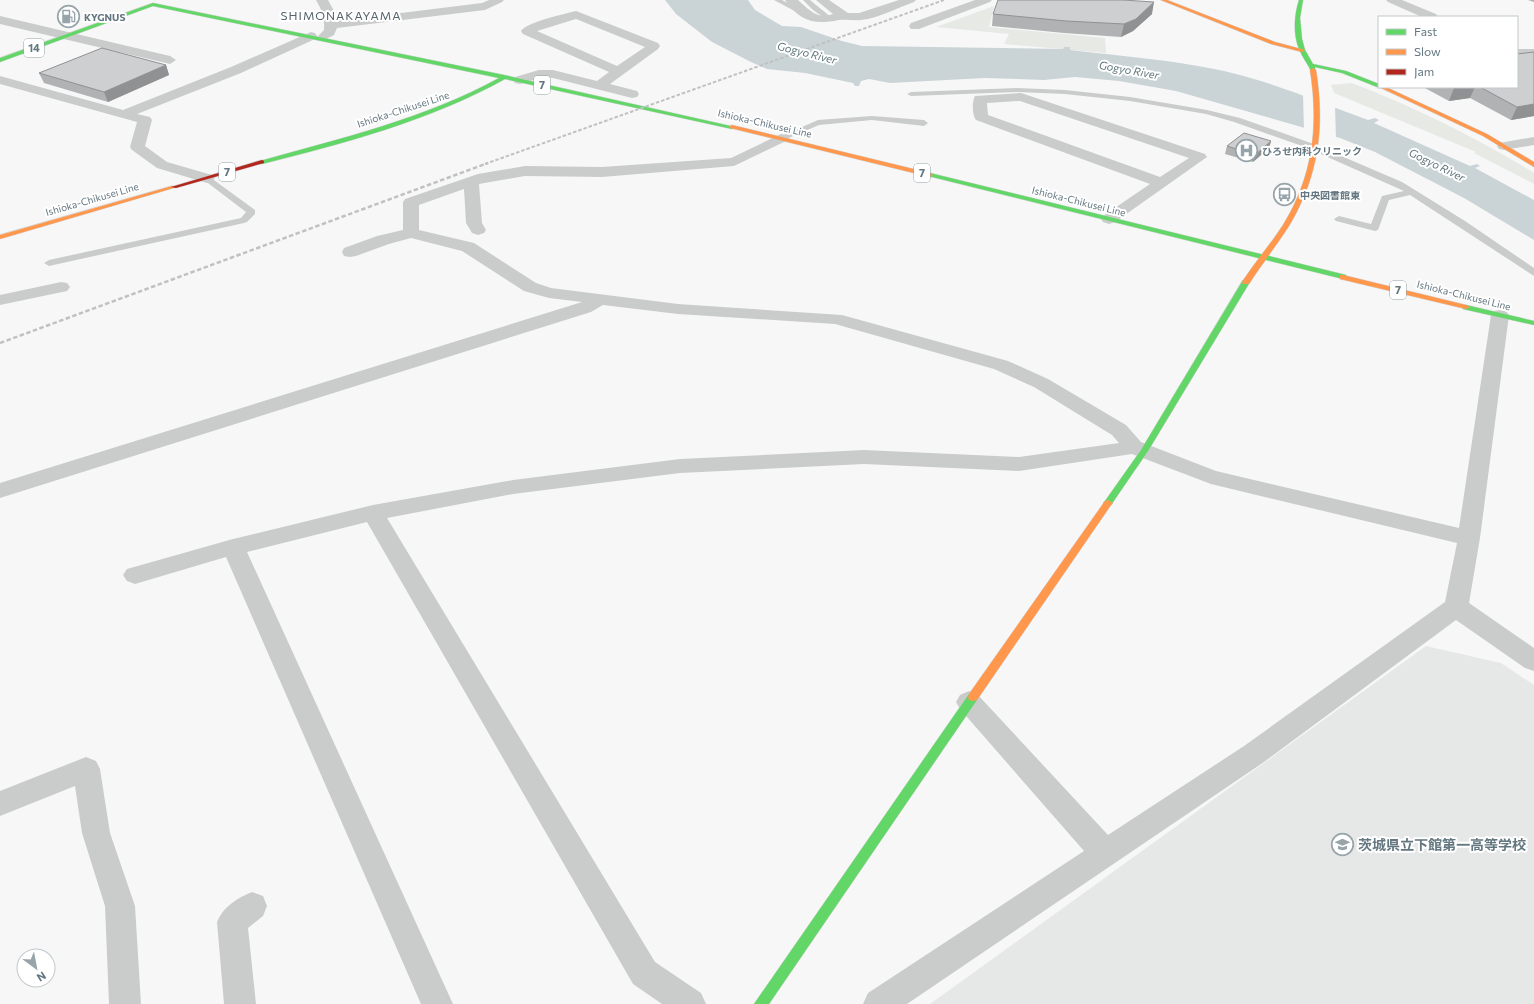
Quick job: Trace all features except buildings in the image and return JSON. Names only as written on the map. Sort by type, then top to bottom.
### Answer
[{"type":"street","points":[[135,0],[504,77]]},
{"type":"street","points":[[153,4],[162,0]]},
{"type":"street","points":[[124,114],[330,32],[331,25],[326,6],[322,0]]},
{"type":"street","points":[[331,25],[485,6],[498,0]]},
{"type":"street","points":[[791,0],[812,17],[819,20],[827,21],[842,15]]},
{"type":"street","points":[[822,0],[845,17],[860,17],[910,0]]},
{"type":"street","points":[[915,26],[986,0]]},
{"type":"street","points":[[1163,0],[1273,43],[1302,50]]},
{"type":"street","points":[[761,1004],[969,702],[1139,449],[1291,216],[1308,181],[1317,147],[1318,121],[1316,86],[1312,65],[1302,50],[1298,23],[1298,7],[1301,0]]},
{"type":"street","points":[[1392,0],[1430,16]]},
{"type":"street","name":"14","points":[[0,60],[153,4]]},
{"type":"street","points":[[599,86],[654,46],[576,15],[560,21],[538,25],[527,31],[618,72]]},
{"type":"street","points":[[0,20],[170,60]]},
{"type":"street","points":[[1518,53],[1534,53]]},
{"type":"street","points":[[1312,65],[1344,72],[1378,86]]},
{"type":"street","points":[[520,80],[540,74],[553,74],[632,94]]},
{"type":"street","name":"Ishioka-Chikusei Line","points":[[0,237],[425,116],[478,93],[504,77],[781,138],[1263,258],[1534,323]]},
{"type":"street","points":[[0,80],[145,120],[137,147],[162,165],[207,178]]},
{"type":"street","points":[[1384,88],[1460,122],[1504,146],[1534,165]]},
{"type":"street","points":[[1109,219],[1162,183],[1200,157],[1022,97],[980,99],[981,117],[1162,183]]},
{"type":"street","points":[[411,233],[411,202],[483,177],[525,171],[602,172],[734,162],[781,138]]},
{"type":"street","points":[[1504,146],[1534,141]]},
{"type":"street","points":[[471,181],[474,223],[478,230]]},
{"type":"street","points":[[350,252],[383,240],[411,233],[468,246],[530,287],[548,293],[678,309],[836,319],[1001,365],[1035,380],[1119,430],[1139,449],[1211,477],[1469,538]]},
{"type":"street","points":[[0,300],[60,287]]},
{"type":"street","points":[[0,491],[585,308],[599,300]]},
{"type":"street","points":[[879,1004],[1254,754],[1456,607],[1469,538],[1500,315]]},
{"type":"street","points":[[135,575],[233,547],[373,513],[513,487],[680,466],[864,457],[1018,464],[1139,449]]},
{"type":"street","points":[[373,513],[644,973],[690,1004]]},
{"type":"street","points":[[233,547],[437,1004]]},
{"type":"street","points":[[1456,607],[1534,661]]},
{"type":"street","points":[[969,702],[1105,853]]},
{"type":"street","points":[[0,804],[86,769],[96,832],[120,906],[125,1004]]},
{"type":"street","points":[[240,1004],[232,922],[252,906]]},
{"type":"lane","points":[[777,0],[812,17]]},
{"type":"lane","points":[[806,0],[815,9],[828,18]]},
{"type":"lane","points":[[911,94],[1017,90],[1065,92],[1130,99],[1207,112],[1237,120],[1317,147],[1363,167],[1411,192],[1462,223],[1534,273]]},
{"type":"lane","points":[[781,138],[818,123],[872,118],[924,123]]},
{"type":"lane","points":[[49,263],[244,220],[252,212],[207,178]]},
{"type":"lane","points":[[1339,219],[1375,228],[1385,198],[1411,192]]},
{"type":"shaded area","points":[[994,6],[989,27],[1105,38],[1106,53],[1004,44],[1009,34],[936,27]]},
{"type":"shaded area","points":[[1352,83],[1422,113],[1490,147],[1534,173],[1534,184],[1474,153],[1476,152],[1334,93],[1331,85]]},
{"type":"shaded area","name":"茨城県立下館第一高等学校","points":[[1426,646],[1501,663],[1534,685],[1534,1004],[930,1004]]},
{"type":"water","name":"Gogyo River","points":[[665,0],[748,0],[755,10],[782,26],[801,27],[862,46],[1063,49],[1064,47],[1070,47],[1070,50],[1186,64],[1224,71],[1261,81],[1368,120],[1375,118],[1379,120],[1374,123],[1470,166],[1477,164],[1480,166],[1475,168],[1534,200],[1534,240],[1464,198],[1375,152],[1340,138],[1176,91],[1119,81],[1075,77],[1044,80],[985,78],[890,83],[869,79],[861,81],[859,86],[855,86],[853,83],[805,73],[767,69],[751,62],[712,42],[676,14]]},
{"type":"pier","points":[[1303,94],[1335,106],[1336,139],[1304,130]]},
{"type":"railway","points":[[485,164],[944,0]]},
{"type":"railway","points":[[0,343],[488,163]]},
{"type":"traffic: fast","points":[[1301,0],[1298,18],[1300,45],[1313,70]]},
{"type":"traffic: fast","points":[[153,4],[504,77]]},
{"type":"traffic: fast","points":[[0,60],[153,4]]},
{"type":"traffic: fast","points":[[1312,65],[1344,72],[1378,86]]},
{"type":"traffic: fast","points":[[262,162],[355,137],[417,117],[447,106],[504,77],[732,127]]},
{"type":"traffic: fast","points":[[930,175],[1343,277]]},
{"type":"traffic: fast","points":[[1108,503],[1144,451],[1246,282]]},
{"type":"traffic: fast","points":[[1466,307],[1534,323]]},
{"type":"traffic: fast","points":[[761,1004],[973,697]]},
{"type":"traffic: slow","points":[[1163,0],[1273,43],[1302,50]]},
{"type":"traffic: slow","points":[[1246,282],[1286,225],[1307,181],[1316,145],[1317,127],[1316,90],[1313,70]]},
{"type":"traffic: slow","points":[[1384,88],[1485,135],[1534,165]]},
{"type":"traffic: slow","points":[[732,127],[930,175]]},
{"type":"traffic: slow","points":[[0,237],[174,187]]},
{"type":"traffic: slow","points":[[1343,277],[1466,307]]},
{"type":"traffic: slow","points":[[973,697],[1108,503]]},
{"type":"traffic: jam","points":[[174,187],[262,162]]},
{"type":"place","name":"KYGNUS","points":[[69,17]]},
{"type":"place","name":"ひろせ内科クリニック","points":[[1247,151]]},
{"type":"place","name":"中央図書館東","points":[[1284,195]]},
{"type":"place","name":"茨城県立下館第一高等学校","points":[[1343,845]]},
{"type":"district","name":"SHIMONAKAYAMA","points":[[341,16]]}]
